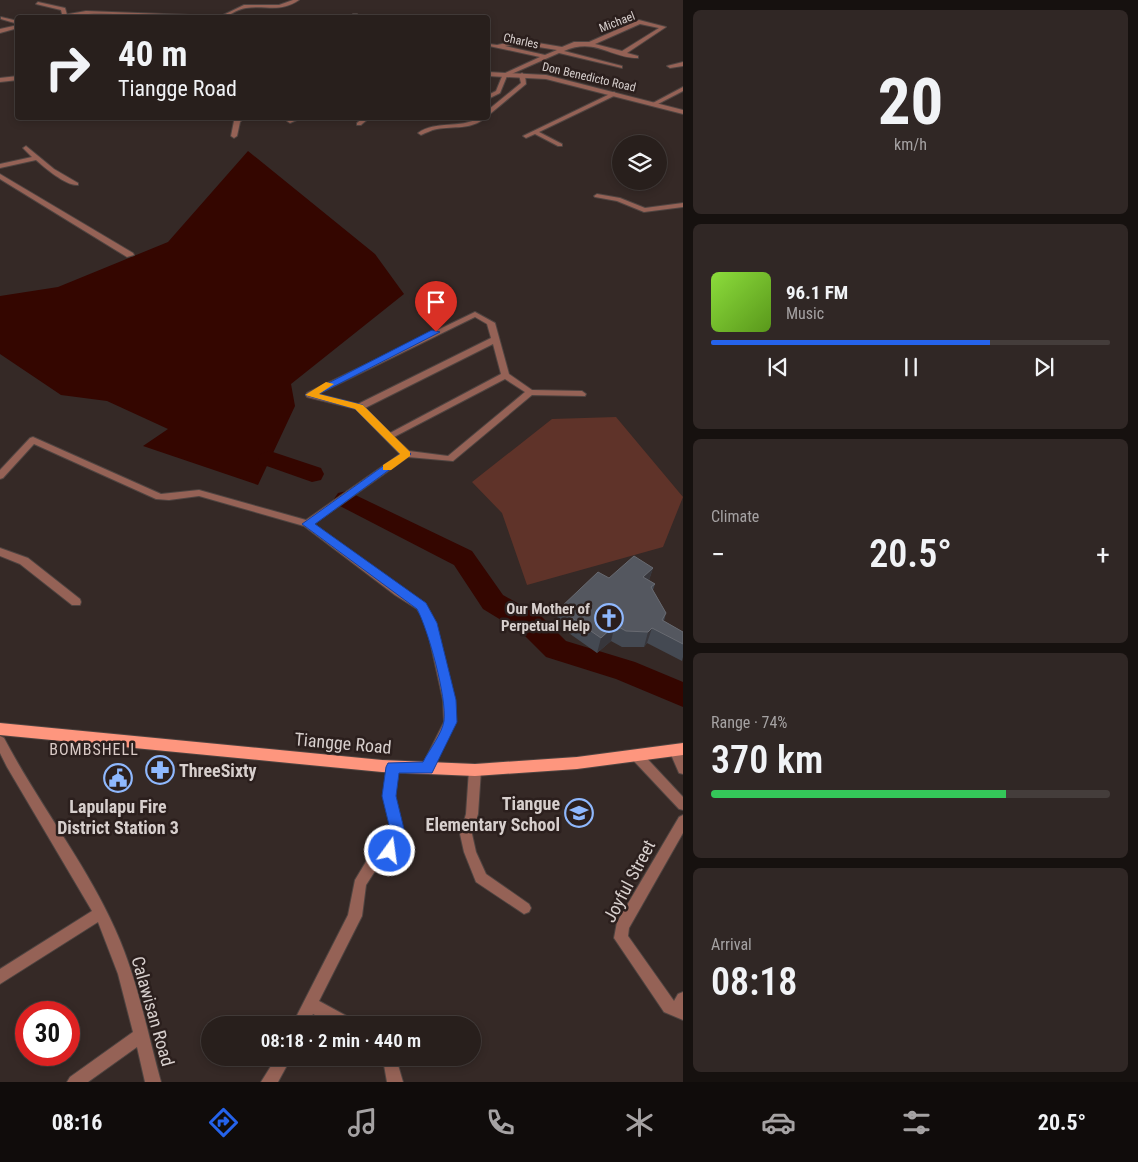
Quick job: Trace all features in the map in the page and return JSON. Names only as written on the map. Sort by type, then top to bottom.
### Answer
[{"type":"main road","name":"Tiangge Road","points":[[0,729],[393,767],[476,770],[578,763],[679,749]]},
{"type":"street","points":[[224,15],[251,3],[280,6],[297,0]]},
{"type":"street","points":[[38,3],[63,9],[65,15]]},
{"type":"street","points":[[75,15],[104,12],[161,15]]},
{"type":"street","points":[[3,18],[15,24]]},
{"type":"street","name":"Michael","points":[[590,44],[639,22],[663,27]]},
{"type":"street","points":[[663,27],[671,22]]},
{"type":"street","points":[[0,31],[15,26]]},
{"type":"street","name":"Michael","points":[[623,53],[663,27]]},
{"type":"street","points":[[498,46],[520,42],[561,50],[620,67]]},
{"type":"street","points":[[490,96],[498,92],[505,75],[581,43],[636,56]]},
{"type":"street","name":"Charles","points":[[491,45],[546,57]]},
{"type":"street","points":[[670,66],[683,64]]},
{"type":"street","name":"Don Benedicto Road","points":[[490,74],[546,77],[683,112]]},
{"type":"street","points":[[490,111],[524,83],[522,75]]},
{"type":"street","points":[[0,80],[15,78]]},
{"type":"street","points":[[654,104],[683,89]]},
{"type":"street","points":[[526,136],[614,94]]},
{"type":"street","points":[[234,136],[238,120]]},
{"type":"street","points":[[359,124],[364,120]]},
{"type":"street","points":[[422,133],[432,127],[471,125],[479,120]]},
{"type":"street","points":[[535,132],[560,145]]},
{"type":"street","points":[[26,148],[35,158],[76,184]]},
{"type":"street","points":[[0,166],[35,158]]},
{"type":"street","points":[[0,176],[130,255]]},
{"type":"street","points":[[597,196],[618,199],[644,210],[683,206]]},
{"type":"street","points":[[406,454],[359,407],[310,395],[475,314],[491,323],[505,375],[530,392],[582,394]]},
{"type":"street","points":[[359,407],[496,339]]},
{"type":"street","points":[[390,436],[505,375]]},
{"type":"street","points":[[307,524],[406,454],[450,459],[530,392]]},
{"type":"street","points":[[0,476],[33,440],[159,497],[169,498],[198,493],[307,524],[421,606],[431,623],[449,700],[450,722],[427,768]]},
{"type":"street","points":[[0,552],[24,561],[76,602]]},
{"type":"street","name":"Calawisan Road","points":[[0,742],[45,824],[100,913],[127,978],[153,1082]]},
{"type":"street","points":[[679,749],[683,769]]},
{"type":"street","points":[[636,755],[683,805]]},
{"type":"street","points":[[303,1016],[355,916],[360,884],[372,864],[390,851],[397,829],[389,796],[393,767]]},
{"type":"street","points":[[476,770],[472,814],[466,834],[470,852],[481,878],[524,908]]},
{"type":"street","name":"Joyful Street","points":[[678,1007],[621,938],[622,927],[683,821]]},
{"type":"street","points":[[0,977],[100,913]]},
{"type":"street","points":[[309,1004],[332,1016]]},
{"type":"street","points":[[75,1082],[141,1035]]},
{"type":"street","points":[[269,1082],[279,1066]]},
{"type":"street","points":[[391,1066],[395,1082]]},
{"type":"shaded area","points":[[248,151],[375,254],[404,294],[291,384],[295,406],[258,485],[143,446],[168,429],[107,401],[61,395],[0,354],[0,296],[58,287],[168,242]]},
{"type":"shaded area","points":[[616,417],[683,497],[663,547],[527,585],[502,513],[472,482],[552,419]]},
{"type":"building","name":"Our Mother of Perpetual Help","points":[[634,556],[653,568],[643,577],[655,584],[651,587],[666,613],[662,620],[683,632],[683,644],[652,628],[648,632],[626,631],[615,625],[601,638],[559,609],[598,572],[609,578]]},
{"type":"waterway","points":[[270,459],[312,474]]},
{"type":"waterway","points":[[347,499],[463,558],[493,602],[532,625],[556,649],[625,670],[683,695]]},
{"type":"slow traffic","points":[[330,384],[310,395],[359,407],[406,454],[387,467]]},
{"type":"place","name":"Our Mother of Perpetual Help","points":[[609,618]]},
{"type":"place","name":"ThreeSixty","points":[[160,770]]},
{"type":"place","name":"Lapulapu Fire District Station 3","points":[[118,778]]},
{"type":"place","name":"Tiangue Elementary School","points":[[579,813]]},
{"type":"district","name":"BOMBSHELL","points":[[94,749]]},
{"type":"route","points":[[390,851],[397,829],[389,796],[393,767],[427,768],[450,722],[449,700],[431,623],[421,606],[307,524],[406,454],[359,407],[310,395],[436,332]]}]
